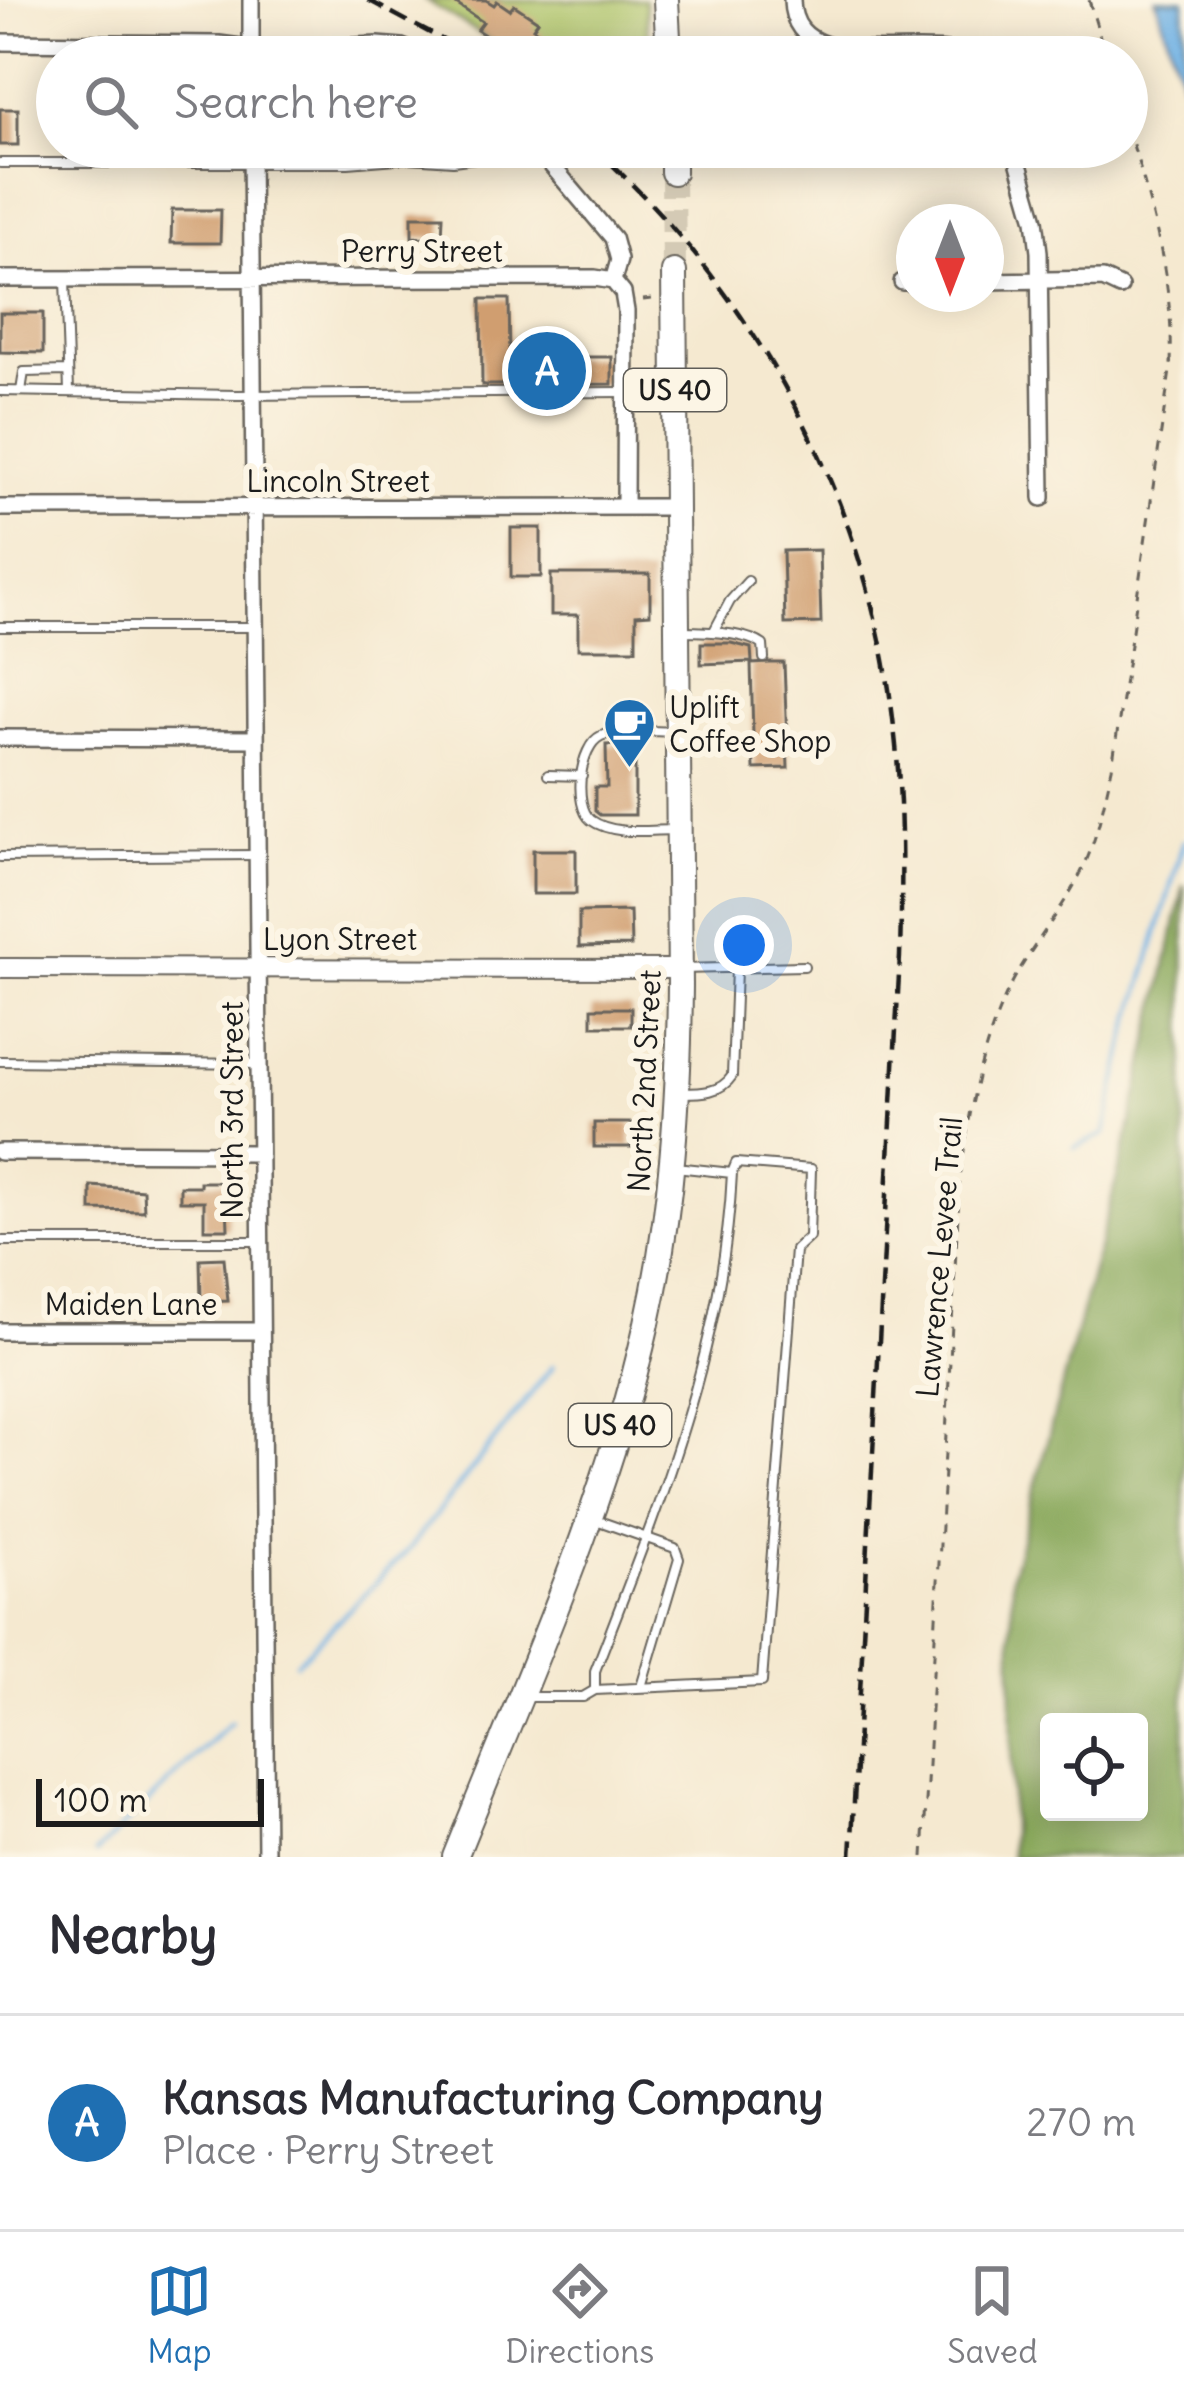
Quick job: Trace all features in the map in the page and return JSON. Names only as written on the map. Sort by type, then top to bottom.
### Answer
[{"type":"highway","points":[[666,0],[668,36]]},
{"type":"highway","name":"North 2nd Street","points":[[455,1857],[589,1518],[625,1408],[648,1320],[672,1167],[680,969],[674,272]]},
{"type":"street","points":[[250,36],[251,0]]},
{"type":"street","points":[[792,0],[793,16],[807,36]]},
{"type":"street","points":[[0,42],[36,42]]},
{"type":"street","name":"North 3rd Street","points":[[251,168],[266,1857]]},
{"type":"street","points":[[554,168],[613,238],[619,260],[613,281],[623,293],[626,311],[625,507]]},
{"type":"street","points":[[1020,168],[1036,220],[1040,280],[1042,498]]},
{"type":"street","name":"Perry Street","points":[[0,279],[613,281]]},
{"type":"street","points":[[1004,280],[1103,279],[1120,287]]},
{"type":"street","name":"Lincoln Street","points":[[0,508],[676,507]]},
{"type":"street","points":[[0,738],[256,739]]},
{"type":"street","name":"Lyon Street","points":[[0,968],[680,969]]},
{"type":"street","points":[[0,1152],[258,1153]]},
{"type":"street","name":"Maiden Lane","points":[[0,1331],[261,1331]]},
{"type":"lane","points":[[0,163],[36,162]]},
{"type":"lane","points":[[64,279],[69,392]]},
{"type":"lane","points":[[21,391],[24,372],[68,371]]},
{"type":"lane","points":[[0,391],[626,392]]},
{"type":"lane","points":[[714,631],[748,581]]},
{"type":"lane","points":[[0,627],[255,627]]},
{"type":"lane","points":[[676,631],[714,631],[758,639],[764,658]]},
{"type":"lane","points":[[677,732],[618,732],[596,739],[584,752],[583,809],[593,821],[624,830],[679,830]]},
{"type":"lane","points":[[548,775],[583,776]]},
{"type":"lane","points":[[0,856],[257,855]]},
{"type":"lane","points":[[680,969],[804,965]]},
{"type":"lane","points":[[678,1093],[706,1093],[725,1086],[732,1076],[736,968]]},
{"type":"lane","points":[[0,1061],[257,1064]]},
{"type":"lane","points":[[519,1696],[583,1697],[596,1690],[763,1682],[795,1250],[809,1237],[812,1168],[736,1163],[712,1334],[690,1418],[596,1671],[596,1690]]},
{"type":"lane","points":[[672,1167],[732,1173]]},
{"type":"lane","points":[[0,1241],[259,1240]]},
{"type":"lane","points":[[589,1518],[675,1548],[679,1559],[640,1688]]},
{"type":"path","points":[[1089,0],[1100,36]]},
{"type":"path","name":"Lawrence Levee Trail","points":[[922,1857],[966,1137],[980,1064],[1005,997],[1078,880],[1099,824],[1112,768],[1171,364],[1172,322],[1160,236],[1140,168]]},
{"type":"path","points":[[644,299],[652,299]]},
{"type":"green space","points":[[426,0],[645,0],[648,36],[483,36]]},
{"type":"green space","points":[[1184,885],[1184,1857],[1011,1857],[1012,1574],[1128,1136]]},
{"type":"water","points":[[1156,0],[1184,0],[1184,88]]},
{"type":"building","points":[[450,0],[486,0],[494,5],[497,1],[510,10],[514,5],[538,21],[533,28],[544,36],[486,36],[477,30],[483,22]]},
{"type":"building","points":[[0,109],[18,109],[18,145],[0,145]]},
{"type":"building","points":[[172,210],[221,210],[220,243],[171,243]]},
{"type":"building","points":[[412,216],[443,216],[442,238],[412,237]]},
{"type":"building","points":[[481,299],[509,299],[510,357],[612,357],[612,384],[482,385]]},
{"type":"building","points":[[0,313],[43,313],[43,353],[0,352]]},
{"type":"building","points":[[511,528],[541,528],[541,577],[511,577]]},
{"type":"building","points":[[819,550],[821,623],[785,624],[783,551]]},
{"type":"building","points":[[551,574],[650,574],[650,614],[636,615],[636,649],[578,649],[578,615],[551,615]]},
{"type":"building","points":[[701,643],[751,648],[752,662],[701,664]]},
{"type":"building","points":[[784,663],[788,768],[754,769],[751,664]]},
{"type":"building","points":[[635,744],[635,815],[600,815],[595,811],[595,787],[607,787],[606,745]]},
{"type":"building","points":[[533,850],[576,850],[576,894],[533,894]]},
{"type":"building","points":[[630,911],[631,946],[579,947],[579,912]]},
{"type":"building","points":[[592,1008],[631,1008],[631,1026],[592,1026]]},
{"type":"building","points":[[594,1123],[631,1123],[631,1147],[594,1147]]},
{"type":"building","points":[[200,1182],[226,1182],[228,1229],[204,1229],[204,1201],[180,1201],[180,1186],[200,1186]]},
{"type":"building","points":[[91,1186],[143,1190],[144,1211],[91,1210]]},
{"type":"building","points":[[224,1258],[228,1301],[201,1302],[200,1259]]},
{"type":"waterway","points":[[1074,1148],[1105,1134],[1127,1036],[1184,841]]},
{"type":"waterway","points":[[296,1663],[409,1549],[553,1366]]},
{"type":"waterway","points":[[96,1853],[231,1722]]},
{"type":"tunnel","points":[[673,172],[674,272]]},
{"type":"railway","points":[[368,0],[436,36]]},
{"type":"railway","points":[[614,168],[707,270],[797,409],[832,484],[860,563],[881,644],[894,727],[900,813],[900,956],[851,1857]]},
{"type":"place","name":"Kansas Manufacturing Company","points":[[547,371]]},
{"type":"place","name":"Uplift Coffee Shop","points":[[630,770]]}]
